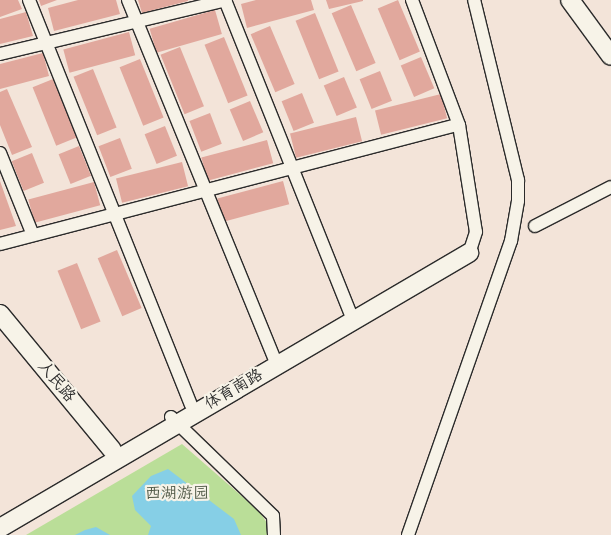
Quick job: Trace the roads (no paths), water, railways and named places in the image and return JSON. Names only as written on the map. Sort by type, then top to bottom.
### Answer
[{"type":"street","points":[[29,0],[192,405]]},
{"type":"street","points":[[128,0],[274,358]]},
{"type":"street","points":[[0,54],[226,0],[290,168],[351,315]]},
{"type":"street","points":[[406,0],[454,126],[471,232],[466,251]]},
{"type":"street","points":[[412,0],[459,125],[476,232],[466,251]]},
{"type":"street","points":[[408,535],[511,241],[518,201],[518,180],[474,0]]},
{"type":"street","points":[[570,0],[611,56]]},
{"type":"street","points":[[582,0],[611,40]]},
{"type":"street","points":[[0,244],[454,126]]},
{"type":"street","points":[[0,153],[34,235]]},
{"type":"street","points":[[535,226],[611,187]]},
{"type":"street","name":"体育南路","points":[[0,518],[108,452],[173,420],[192,405],[466,251]]},
{"type":"street","name":"体育南路","points":[[0,528],[173,420],[466,251]]},
{"type":"street","name":"人民路","points":[[0,314],[108,452]]},
{"type":"street","name":"人民路","points":[[0,328],[108,452]]},
{"type":"street","points":[[173,420],[273,516],[274,535]]},
{"type":"water","points":[[168,469],[234,519],[241,535],[148,535],[151,526],[135,510],[132,496],[151,476]]},
{"type":"water","points":[[96,527],[110,535],[75,535],[85,530]]},
{"type":"park label","name":"西湖游园","points":[[177,494]]}]
